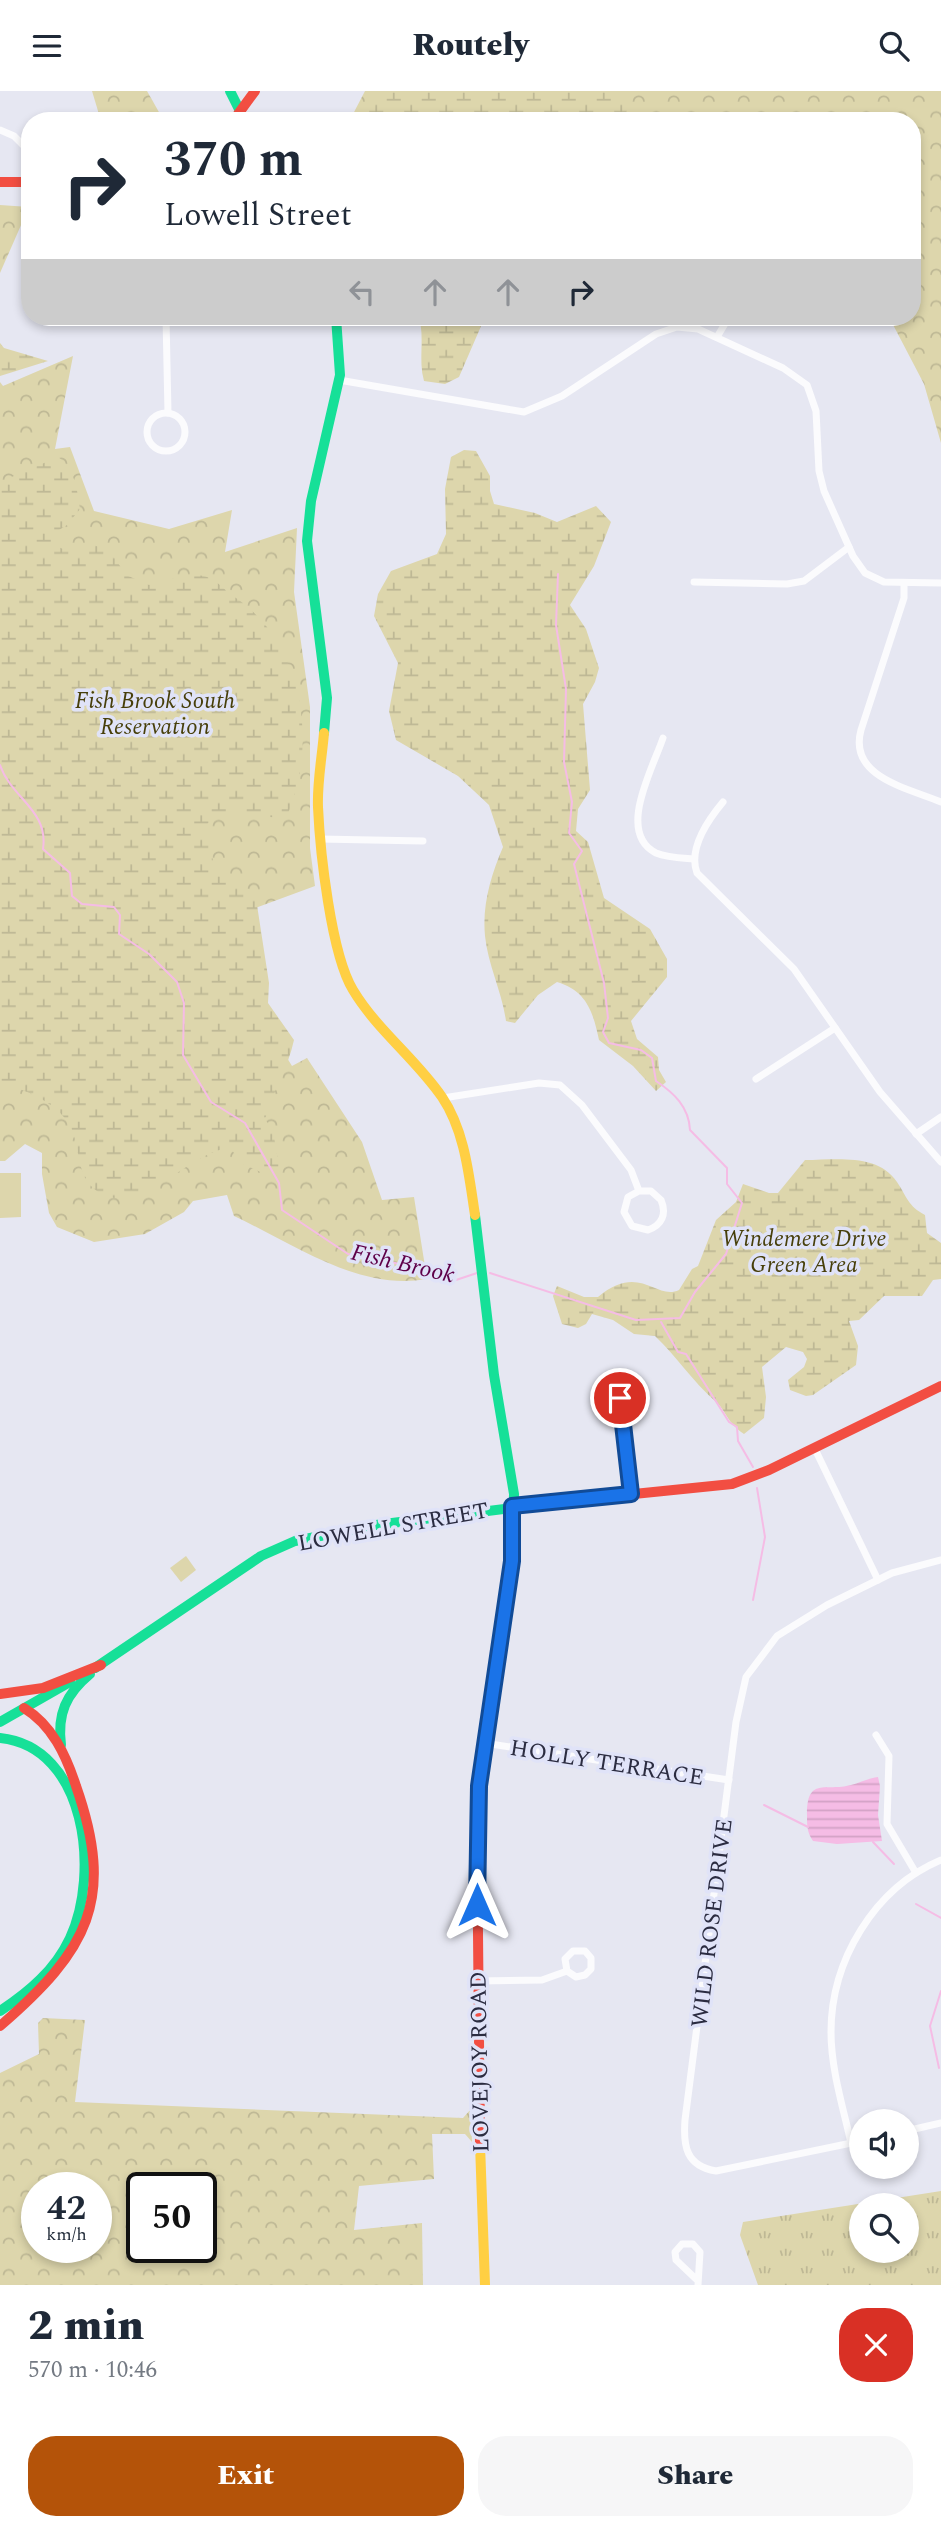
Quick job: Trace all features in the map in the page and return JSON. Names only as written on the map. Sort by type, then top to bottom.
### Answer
[{"type":"main road","points":[[230,91],[241,112]]},
{"type":"main road","points":[[245,112],[255,91]]},
{"type":"main road","points":[[0,182],[21,183]]},
{"type":"main road","name":"LOVEJOY ROAD","points":[[337,326],[339,380],[314,486],[307,531],[327,698],[318,785],[320,839],[333,929],[349,981],[375,1021],[443,1098],[464,1148],[481,1252],[494,1375],[509,1455],[512,1506],[510,1571],[484,1743],[477,1828],[477,1982],[485,2285]]},
{"type":"main road","name":"LOWELL STREET","points":[[0,1722],[102,1665],[233,1574],[280,1546],[343,1530],[512,1506],[732,1484],[769,1470],[941,1387]]},
{"type":"main road","points":[[0,1694],[43,1688],[102,1665]]},
{"type":"main road","points":[[0,2026],[59,1974],[80,1938],[92,1901],[96,1866],[92,1828],[63,1752],[58,1728],[63,1705],[73,1689],[102,1665]]},
{"type":"main road","points":[[24,1708],[44,1725],[63,1752]]},
{"type":"main road","points":[[0,1738],[32,1747],[59,1775],[80,1819],[87,1862],[83,1903],[67,1945],[41,1980],[0,2011]]},
{"type":"street","points":[[0,130],[14,136],[21,143]]},
{"type":"street","points":[[166,326],[168,413]]},
{"type":"street","points":[[717,337],[724,326]]},
{"type":"street","points":[[339,380],[524,412],[562,396],[663,331],[691,327],[783,367],[803,380],[811,391],[816,411],[822,484],[857,563],[870,577],[904,583],[941,583]]},
{"type":"street","points":[[168,413],[183,422],[186,435],[176,449],[162,451],[152,445],[147,429],[156,416],[168,413]]},
{"type":"street","points":[[694,582],[787,584],[804,581],[849,547]]},
{"type":"street","points":[[904,583],[904,598],[861,730],[858,747],[863,762],[872,771],[941,802]]},
{"type":"street","points":[[663,738],[637,814],[638,830],[645,844],[657,853],[694,859]]},
{"type":"street","points":[[723,802],[709,820],[694,859],[697,873],[794,969],[880,1092],[941,1162]]},
{"type":"street","points":[[320,839],[423,841]]},
{"type":"street","points":[[756,1079],[835,1028]]},
{"type":"street","points":[[443,1098],[539,1083],[560,1085],[582,1105],[631,1170],[639,1191]]},
{"type":"street","points":[[916,1134],[941,1117]]},
{"type":"street","points":[[639,1191],[655,1193],[664,1208],[659,1224],[648,1230],[632,1226],[624,1216],[626,1200],[639,1191]]},
{"type":"street","points":[[620,1398],[631,1494]]},
{"type":"street","points":[[814,1447],[878,1580]]},
{"type":"street","name":"WILD ROSE DRIVE","points":[[849,2143],[716,2172],[695,2164],[685,2148],[685,2120],[736,1722],[746,1677],[777,1636],[878,1580],[917,1564],[941,1560]]},
{"type":"street","points":[[876,1735],[888,1756],[887,1824],[916,1873]]},
{"type":"street","name":"HOLLY TERRACE","points":[[484,1743],[729,1780]]},
{"type":"street","points":[[849,2134],[832,2057],[833,2005],[840,1974],[862,1928],[884,1899],[916,1873],[941,1860]]},
{"type":"street","points":[[477,1982],[542,1980],[567,1971]]},
{"type":"street","points":[[919,2128],[941,2123]]},
{"type":"street","points":[[682,2244],[693,2244],[699,2250],[697,2282],[676,2260],[675,2252],[682,2244]]},
{"type":"green space","points":[[92,91],[147,91],[159,112],[98,112]]},
{"type":"green space","points":[[365,91],[941,91],[941,443],[924,384],[894,326],[921,326],[921,112],[354,112]]},
{"type":"green space","points":[[374,91],[632,91],[626,112],[364,112]]},
{"type":"green space","points":[[0,205],[21,206],[21,225],[0,273]]},
{"type":"green space","points":[[420,326],[481,326],[459,377],[445,384],[424,381]]},
{"type":"green space","points":[[0,343],[4,348],[48,361],[0,376]]},
{"type":"green space","name":"Fish Brook South Reservation","points":[[73,356],[55,449],[70,447],[94,511],[169,529],[232,510],[225,552],[297,528],[294,592],[310,707],[310,848],[315,886],[223,920],[260,1014],[292,1066],[307,1058],[362,1142],[382,1200],[414,1197],[427,1279],[401,1281],[376,1278],[327,1263],[234,1216],[227,1195],[193,1201],[184,1212],[145,1234],[94,1242],[57,1227],[49,1213],[42,1174],[42,1153],[25,1144],[5,1161],[0,1161],[0,382],[3,386]]},
{"type":"green space","points":[[464,450],[476,451],[490,476],[490,491],[494,504],[535,513],[557,522],[596,506],[611,522],[594,566],[570,605],[586,629],[599,668],[583,704],[590,790],[578,809],[576,831],[588,842],[604,898],[650,929],[667,959],[667,977],[631,1021],[637,1039],[658,1057],[659,1070],[666,1082],[656,1091],[633,1066],[599,1040],[587,1004],[567,986],[557,982],[538,995],[515,1023],[506,1021],[485,936],[488,890],[503,847],[489,805],[458,776],[396,740],[389,711],[398,663],[374,616],[378,594],[391,571],[437,554],[446,534],[445,489],[451,457]]},
{"type":"green space","name":"Fish Brook South Reservation","points":[[58,457],[72,473],[80,509],[67,525],[51,535],[52,544],[65,550],[94,545],[110,551],[126,575],[149,585],[178,578],[207,577],[257,616],[276,640],[290,667],[302,727],[302,759],[286,818],[224,814],[207,824],[215,873],[255,892],[269,983],[268,1003],[294,1040],[265,1119],[273,1131],[280,1172],[269,1176],[243,1164],[230,1148],[200,1159],[134,1196],[117,1198],[102,1194],[93,1188],[83,1172],[73,1134],[63,1116],[38,1097],[0,1084],[0,482]]},
{"type":"green space","name":"Windemere Drive Green Area","points":[[805,1160],[856,1160],[879,1166],[897,1182],[911,1205],[925,1215],[927,1233],[941,1243],[941,1279],[933,1280],[922,1296],[884,1296],[859,1320],[849,1321],[858,1346],[856,1365],[813,1395],[806,1396],[790,1390],[788,1380],[804,1367],[807,1359],[803,1352],[786,1347],[762,1367],[766,1397],[764,1418],[744,1434],[655,1336],[634,1334],[613,1320],[592,1314],[586,1324],[578,1328],[562,1324],[553,1296],[557,1286],[584,1297],[598,1297],[613,1287],[636,1282],[663,1291],[679,1290],[692,1269],[698,1266],[716,1220],[736,1202],[743,1184],[769,1193],[778,1193]]},
{"type":"green space","points":[[0,1173],[21,1173],[21,1217],[0,1218]]},
{"type":"green space","points":[[186,1556],[196,1570],[181,1582],[170,1568]]},
{"type":"green space","points":[[43,2018],[85,2020],[75,2102],[463,2118],[471,2109],[472,2142],[465,2134],[432,2134],[434,2179],[359,2186],[354,2230],[422,2223],[423,2285],[0,2285],[0,2073],[39,2054],[38,2023]]},
{"type":"green space","points":[[941,2191],[941,2285],[758,2285],[740,2235],[743,2222],[849,2205],[849,2263],[919,2263],[919,2194]]},
{"type":"shaded area","points":[[878,1777],[878,1815],[882,1841],[837,1844],[813,1841],[808,1829],[807,1815],[810,1795],[814,1790],[842,1787]]},
{"type":"waterway","points":[[490,1273],[636,1320],[680,1318],[695,1292],[726,1254],[742,1203],[727,1184],[727,1168],[690,1130],[687,1114],[679,1101],[656,1081],[652,1058],[641,1050],[609,1043],[603,1032],[608,1018],[604,983],[574,864],[582,851],[569,833],[572,802],[564,762],[566,689],[556,625],[558,574]]},
{"type":"waterway","name":"Fish Brook","points":[[0,765],[12,787],[35,814],[43,836],[43,849],[70,873],[72,896],[82,904],[114,907],[120,915],[119,934],[149,954],[177,982],[184,1003],[183,1055],[211,1102],[245,1123],[279,1183],[282,1210],[348,1254],[405,1265],[456,1280],[477,1273]]},
{"type":"waterway","name":"Fish Brook","points":[[661,1322],[678,1352],[686,1354],[729,1422],[737,1427],[738,1441],[753,1467]]},
{"type":"waterway","name":"Fish Brook","points":[[753,1600],[765,1537],[757,1488]]},
{"type":"waterway","name":"Fish Brook","points":[[764,1805],[808,1827]]},
{"type":"waterway","name":"Fish Brook","points":[[873,1842],[894,1864]]},
{"type":"waterway","name":"Fish Brook","points":[[916,1904],[941,1918]]},
{"type":"waterway","name":"Fish Brook","points":[[939,2068],[930,2026],[941,1991]]},
{"type":"traffic: fast","points":[[230,91],[240,112]]},
{"type":"traffic: fast","points":[[324,733],[327,698],[307,541],[311,501],[340,375],[337,326]]},
{"type":"traffic: fast","points":[[475,1215],[494,1375],[514,1494],[512,1561],[507,1597]]},
{"type":"traffic: fast","points":[[95,1668],[261,1556],[295,1541],[376,1525],[575,1500]]},
{"type":"traffic: fast","points":[[61,1745],[60,1724],[65,1705],[75,1689],[90,1674]]},
{"type":"traffic: fast","points":[[0,1722],[70,1682]]},
{"type":"traffic: fast","points":[[0,1738],[29,1747],[52,1764],[68,1788],[79,1817],[84,1849],[84,1881],[79,1911],[64,1950],[40,1979],[0,2011]]},
{"type":"traffic: slow","points":[[324,733],[318,789],[319,826],[328,901],[345,974],[363,1005],[432,1083],[450,1110],[465,1154],[475,1215]]},
{"type":"traffic: slow","points":[[480,2144],[485,2285]]},
{"type":"traffic: jam","points":[[240,112],[255,91]]},
{"type":"traffic: jam","points":[[0,182],[21,182]]},
{"type":"traffic: jam","points":[[575,1500],[732,1484],[769,1470],[941,1386]]},
{"type":"traffic: jam","points":[[480,2144],[477,1828],[481,1765],[507,1597]]},
{"type":"traffic: jam","points":[[0,1694],[43,1688],[101,1665]]},
{"type":"traffic: jam","points":[[0,2026],[55,1972],[73,1947],[86,1920],[93,1892],[93,1861],[88,1826],[72,1774],[63,1752],[50,1732],[24,1708]]},
{"type":"route","points":[[477,1905],[479,1786],[512,1561],[512,1506],[631,1494],[620,1398]]}]
